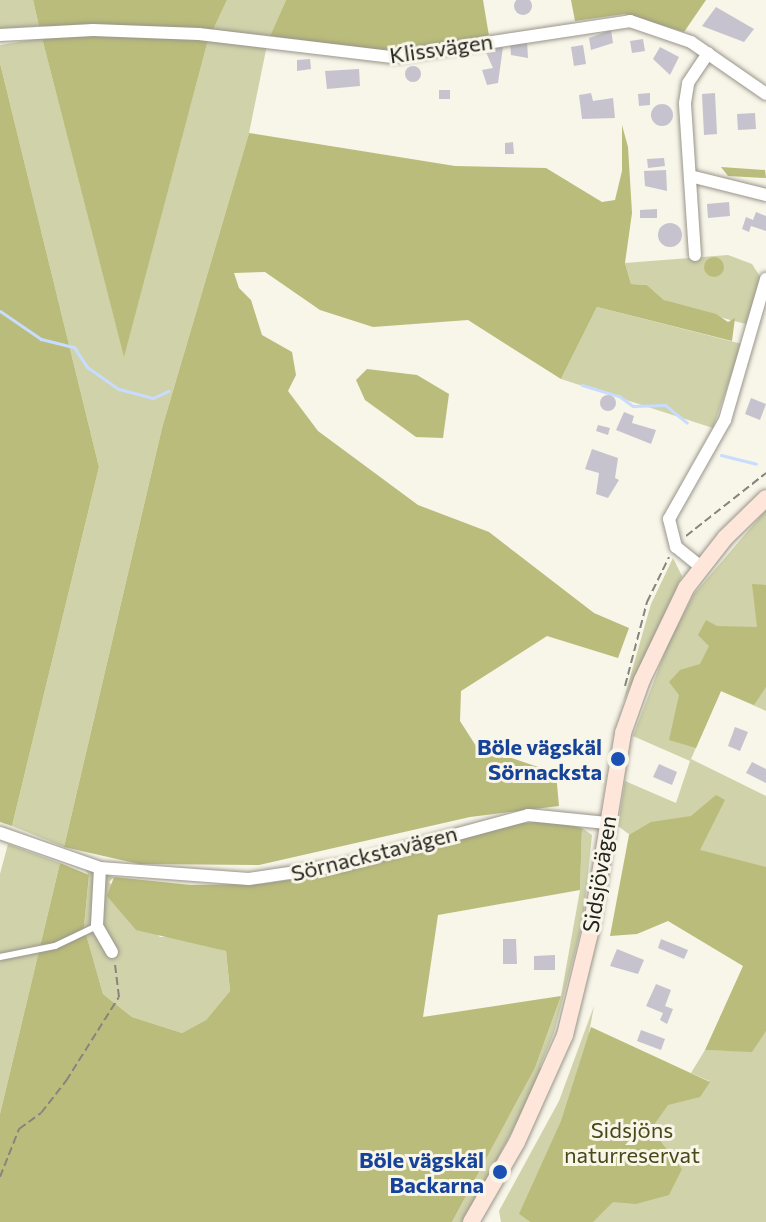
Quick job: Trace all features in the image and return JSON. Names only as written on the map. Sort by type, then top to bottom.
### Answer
[{"type":"main road","name":"Sidsjövägen","points":[[476,1220],[517,1142],[565,1035],[591,929],[627,720],[662,634],[701,567],[766,498]]},
{"type":"street","name":"Klissvägen","points":[[0,35],[93,30],[199,34],[393,57],[630,21],[677,35],[766,94]]},
{"type":"street","points":[[695,255],[688,83],[708,53]]},
{"type":"street","points":[[690,176],[766,195]]},
{"type":"street","points":[[701,567],[676,547],[669,519],[725,420],[766,279]]},
{"type":"street","name":"Sörnackstavägen","points":[[0,833],[100,868],[249,879],[343,865],[528,815],[607,823]]},
{"type":"street","points":[[100,868],[97,926],[112,952]]},
{"type":"lane","points":[[0,957],[55,946],[97,926]]},
{"type":"path","points":[[681,541],[766,473]]},
{"type":"path","points":[[621,697],[647,602],[671,554]]},
{"type":"path","points":[[0,1177],[19,1129],[41,1113],[66,1081],[119,997],[112,952]]},
{"type":"green space","points":[[0,0],[33,0],[39,26],[0,29]]},
{"type":"green space","points":[[33,0],[227,0],[213,30],[39,26]]},
{"type":"green space","points":[[227,0],[286,0],[270,36],[213,30]]},
{"type":"green space","points":[[286,0],[483,0],[489,36],[394,52],[270,36]]},
{"type":"green space","points":[[571,0],[706,0],[684,32],[625,14],[575,21]]},
{"type":"green space","points":[[107,35],[208,40],[124,357],[42,38]]},
{"type":"green space","points":[[42,38],[124,355],[208,40],[267,45],[249,133],[162,428],[64,847],[12,826],[99,467],[0,63],[0,45]]},
{"type":"green space","points":[[0,63],[99,467],[12,826],[0,822]]},
{"type":"green space","points":[[622,125],[628,147],[632,213],[625,263],[631,284],[647,285],[664,300],[716,314],[728,322],[735,318],[732,341],[597,307],[561,379],[468,320],[373,327],[320,310],[265,272],[234,273],[239,288],[251,300],[262,335],[292,352],[296,375],[288,391],[318,431],[418,505],[489,532],[594,613],[629,628],[618,658],[547,636],[461,691],[460,721],[476,746],[556,773],[559,806],[470,817],[259,865],[139,864],[64,847],[162,428],[249,133],[455,166],[546,168],[602,202],[615,200],[622,171]]},
{"type":"green space","points":[[721,167],[765,170],[766,178],[728,176]]},
{"type":"green space","points":[[728,255],[752,264],[761,278],[746,324],[692,310],[664,300],[647,285],[631,284],[625,263]]},
{"type":"green space","points":[[714,257],[721,260],[724,267],[721,274],[714,277],[707,274],[704,267],[707,260]]},
{"type":"green space","points":[[597,307],[742,344],[713,428],[561,379]]},
{"type":"green space","points":[[367,369],[417,375],[449,394],[443,438],[416,437],[365,400],[356,380]]},
{"type":"green space","points":[[766,510],[766,711],[721,691],[691,759],[766,796],[766,885],[630,835],[618,826],[625,781],[676,803],[690,761],[633,736],[668,644],[694,594]]},
{"type":"green space","points":[[673,558],[682,576],[623,702],[651,604]]},
{"type":"green space","points":[[752,584],[766,585],[766,687],[754,705],[721,691],[696,748],[669,740],[679,695],[669,682],[680,670],[700,664],[709,646],[698,635],[706,620],[717,626],[757,627]]},
{"type":"green space","points":[[716,795],[725,800],[700,850],[766,867],[766,1031],[752,1052],[705,1050],[743,966],[668,921],[637,934],[610,936],[629,835],[651,822],[691,816]]},
{"type":"green space","points":[[550,821],[582,828],[580,890],[438,915],[423,1017],[561,996],[535,1068],[452,1222],[0,1222],[0,1114],[60,863],[89,875],[84,927],[103,994],[132,1017],[182,1033],[206,1020],[230,991],[226,951],[136,930],[107,896],[114,877],[191,885],[260,884],[310,877],[522,823]]},
{"type":"green space","points":[[582,828],[592,835],[583,922],[554,1033],[540,1067],[544,1071],[464,1222],[452,1222],[535,1068],[561,996],[580,890]]},
{"type":"green space","points":[[8,844],[60,863],[0,1114],[0,874]]},
{"type":"green space","points":[[85,869],[114,877],[109,882],[160,937],[177,936],[226,951],[230,991],[206,1020],[182,1033],[132,1017],[103,994],[84,927],[89,876]]},
{"type":"green space","name":"Sidsjöns naturreservat","points":[[594,1006],[589,1033],[707,1085],[709,1081],[691,1073],[705,1050],[744,1051],[766,1024],[766,1222],[535,1222],[519,1214],[530,1222],[501,1222],[499,1211],[559,1101]]},
{"type":"green space","points":[[591,1027],[710,1082],[700,1097],[668,1105],[651,1129],[682,1169],[669,1195],[636,1204],[613,1202],[593,1222],[530,1222],[519,1214],[561,1121]]},
{"type":"building","points":[[523,-3],[532,6],[523,15],[514,6]]},
{"type":"building","points":[[716,7],[754,29],[744,42],[702,26]]},
{"type":"building","points":[[611,30],[613,43],[591,50],[589,38]]},
{"type":"building","points":[[643,39],[645,51],[632,53],[630,41]]},
{"type":"building","points":[[527,41],[528,58],[511,55],[510,42]]},
{"type":"building","points":[[583,45],[586,64],[574,66],[571,47]]},
{"type":"building","points":[[503,47],[498,83],[487,85],[482,70],[493,68],[485,50]]},
{"type":"building","points":[[660,47],[679,57],[670,75],[653,59]]},
{"type":"building","points":[[310,59],[311,69],[297,71],[297,60]]},
{"type":"building","points":[[410,66],[416,66],[421,74],[419,80],[410,82],[405,77],[405,71]]},
{"type":"building","points":[[359,69],[360,86],[327,89],[325,71]]},
{"type":"building","points":[[439,90],[450,90],[450,99],[439,99]]},
{"type":"building","points":[[591,93],[593,101],[613,98],[615,118],[582,119],[579,95]]},
{"type":"building","points":[[650,93],[650,105],[639,106],[638,94]]},
{"type":"building","points":[[715,93],[717,134],[704,135],[702,94]]},
{"type":"building","points":[[662,104],[670,107],[673,115],[670,123],[662,126],[654,123],[651,115],[654,107]]},
{"type":"building","points":[[755,113],[756,129],[738,130],[737,114]]},
{"type":"building","points":[[513,142],[514,154],[505,154],[505,143]]},
{"type":"building","points":[[664,158],[665,166],[648,168],[647,159]]},
{"type":"building","points":[[666,170],[667,191],[645,186],[644,171]]},
{"type":"building","points":[[729,202],[730,216],[708,218],[707,204]]},
{"type":"building","points":[[657,209],[657,218],[640,218],[640,210]]},
{"type":"building","points":[[756,212],[766,216],[766,231],[751,226],[749,232],[742,229],[746,217],[753,220]]},
{"type":"building","points":[[670,223],[681,230],[682,235],[675,246],[670,247],[659,240],[658,235],[665,224]]},
{"type":"building","points":[[605,395],[611,395],[616,403],[614,409],[605,411],[600,406],[600,400]]},
{"type":"building","points":[[751,398],[766,404],[760,420],[745,414]]},
{"type":"building","points":[[624,412],[634,416],[632,423],[656,430],[651,444],[616,430]]},
{"type":"building","points":[[598,425],[610,428],[608,435],[596,431]]},
{"type":"building","points":[[592,449],[618,458],[615,478],[619,480],[608,498],[596,494],[599,473],[585,469]]},
{"type":"building","points":[[735,727],[748,732],[740,751],[728,746]]},
{"type":"building","points":[[752,762],[766,769],[766,783],[746,773]]},
{"type":"building","points":[[659,764],[677,772],[672,785],[653,777]]},
{"type":"building","points":[[503,939],[516,939],[517,964],[503,964]]},
{"type":"building","points":[[661,939],[688,950],[684,959],[658,948]]},
{"type":"building","points":[[617,949],[644,960],[638,974],[610,966]]},
{"type":"building","points":[[555,955],[555,970],[534,970],[534,956]]},
{"type":"building","points":[[656,984],[671,990],[665,1006],[673,1009],[667,1024],[660,1020],[663,1013],[646,1006]]},
{"type":"building","points":[[641,1030],[665,1039],[661,1050],[637,1041]]},
{"type":"waterway","points":[[0,311],[41,339],[74,347],[87,367],[119,389],[153,398],[168,391]]},
{"type":"waterway","points":[[582,385],[619,396],[633,406],[665,405],[687,423]]},
{"type":"waterway","points":[[721,455],[756,464]]},
{"type":"place","name":"Böle vägskäl Sörnacksta","points":[[618,759]]},
{"type":"place","name":"Böle vägskäl Backarna","points":[[500,1172]]}]
